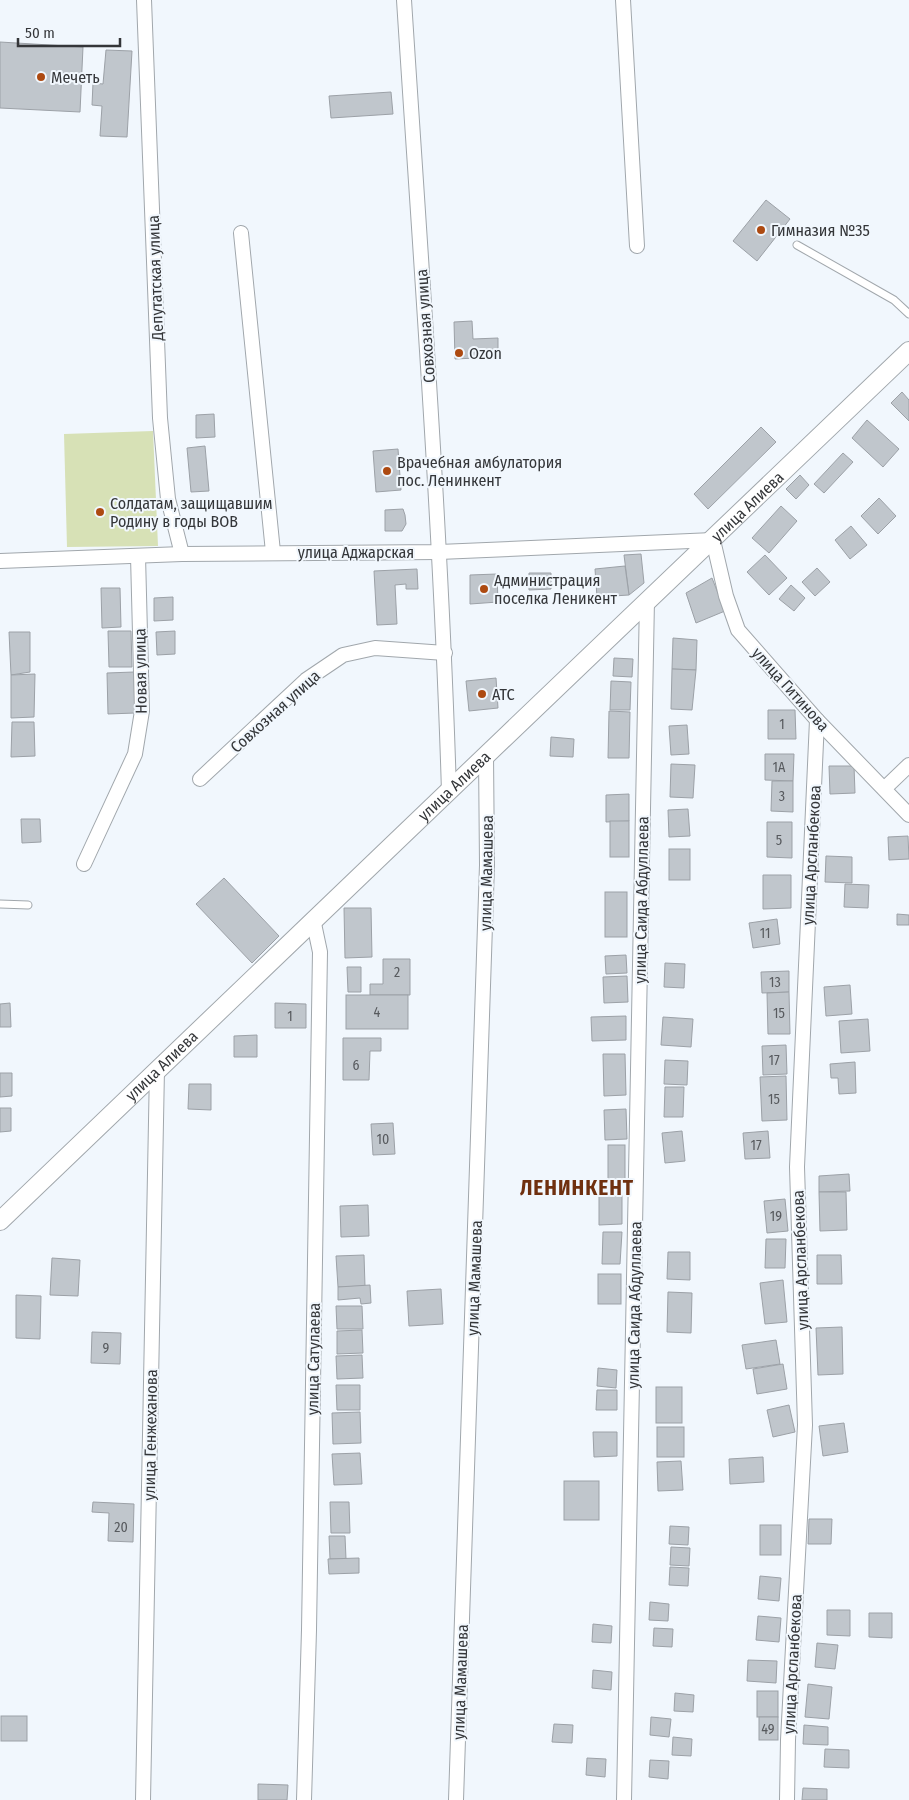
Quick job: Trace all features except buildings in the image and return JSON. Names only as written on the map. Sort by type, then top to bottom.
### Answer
[{"type":"street","name":"Депутатская улица","points":[[144,0],[160,418],[168,499],[182,554]]},
{"type":"street","name":"Совхозная улица","points":[[404,0],[445,653],[448,792]]},
{"type":"street","points":[[623,0],[638,246]]},
{"type":"street","points":[[241,233],[273,552]]},
{"type":"street","name":"улица Алиева","points":[[0,1221],[313,919],[647,600],[713,540],[909,351]]},
{"type":"street","name":"улица Аджарская","points":[[0,561],[273,552],[439,552],[713,540]]},
{"type":"street","name":"улица Гитинова","points":[[713,540],[726,596],[738,630],[817,720],[885,788],[909,815]]},
{"type":"street","name":"Новая улица","points":[[84,864],[135,754],[142,711],[138,556]]},
{"type":"street","name":"улица Саида Абдуллаева","points":[[624,1800],[647,600]]},
{"type":"street","name":"Совхозная улица","points":[[200,779],[306,680],[343,655],[375,648],[445,653]]},
{"type":"street","name":"улица Арсланбекова","points":[[787,1800],[788,1740],[805,1425],[797,1167],[817,720]]},
{"type":"street","name":"улица Мамашева","points":[[456,1800],[488,865],[486,755]]},
{"type":"street","points":[[885,788],[909,765]]},
{"type":"street","name":"улица Сатулаева","points":[[304,1800],[309,1630],[320,952],[313,919]]},
{"type":"street","name":"улица Генжеханова","points":[[143,1800],[157,1069]]},
{"type":"lane","points":[[797,245],[894,300],[909,314]]},
{"type":"lane","points":[[0,904],[28,905]]},
{"type":"green space","points":[[153,431],[158,546],[67,547],[64,434]]},
{"type":"place","name":"Мечеть","points":[[41,77]]},
{"type":"place","name":"Гимназия №35","points":[[761,230]]},
{"type":"place","name":"Ozon","points":[[459,353]]},
{"type":"place","name":"Врачебная амбулатория пос. Ленинкент","points":[[387,471]]},
{"type":"place","name":"Солдатам, защищавшим Родину в годы ВОВ","points":[[100,512]]},
{"type":"place","name":"Администрация поселка Леникент","points":[[484,589]]},
{"type":"place","name":"АТС","points":[[482,694]]},
{"type":"district","name":"ЛЕНИНКЕНТ","points":[[577,1188]]}]
